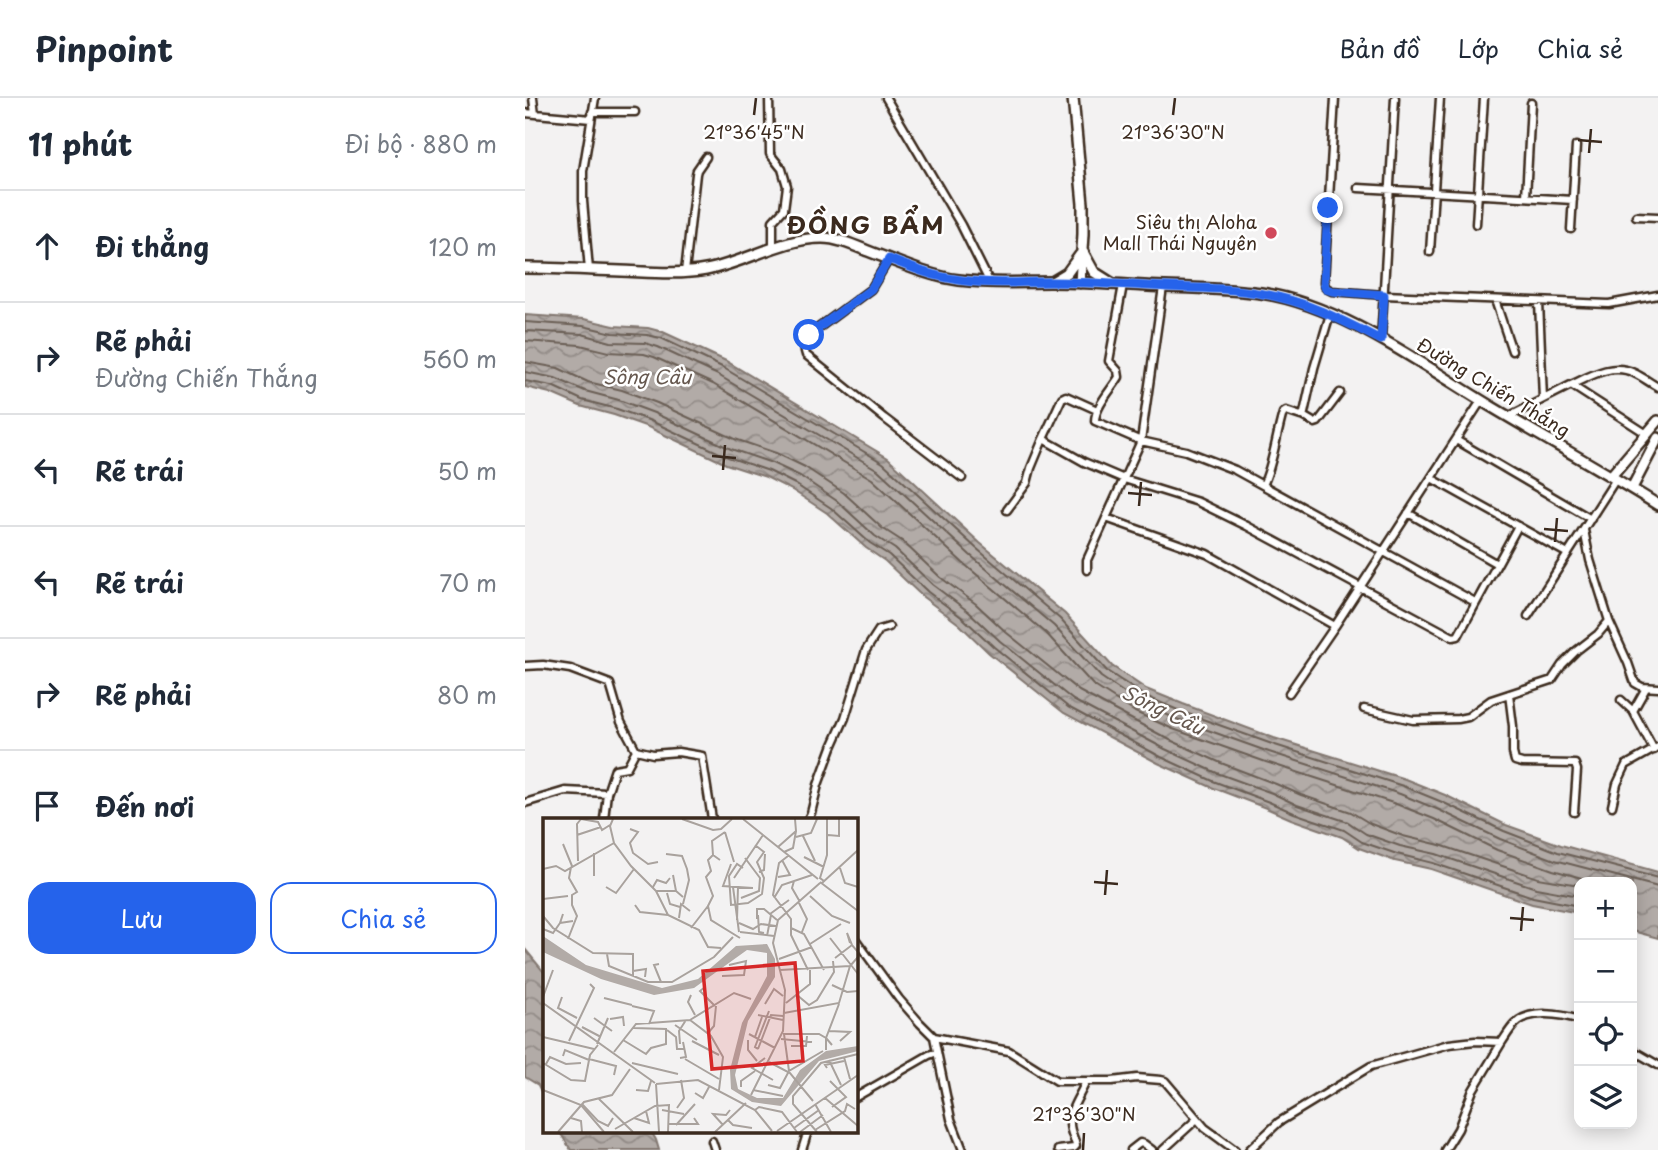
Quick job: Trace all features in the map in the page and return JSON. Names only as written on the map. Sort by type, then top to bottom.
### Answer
[{"type":"main road","points":[[1073,98],[1083,204],[1080,283]]},
{"type":"main road","name":"Đường Chiến Thắng","points":[[525,268],[685,272],[740,261],[809,238],[825,238],[940,277],[990,283],[1080,283],[1261,293],[1293,300],[1330,314],[1381,340],[1658,505]]},
{"type":"main road","points":[[1052,282],[1067,273],[1082,251]]},
{"type":"main road","points":[[1082,251],[1094,272],[1119,285]]},
{"type":"main road","points":[[1614,477],[1658,421]]},
{"type":"main road","points":[[1632,488],[1658,440]]},
{"type":"street","points":[[533,98],[535,114]]},
{"type":"street","points":[[589,270],[583,172],[595,98]]},
{"type":"street","points":[[769,98],[770,154],[782,169],[787,186],[784,209],[773,221],[773,249]]},
{"type":"street","points":[[1335,98],[1324,283],[1326,289],[1384,295],[1609,304],[1658,295]]},
{"type":"street","points":[[1381,340],[1395,98]]},
{"type":"street","points":[[1430,252],[1440,98]]},
{"type":"street","points":[[1476,224],[1484,98]]},
{"type":"street","points":[[888,99],[961,225],[990,283]]},
{"type":"street","points":[[1525,197],[1531,103]]},
{"type":"street","points":[[525,113],[592,116],[635,113]]},
{"type":"street","points":[[1571,229],[1576,146]]},
{"type":"street","points":[[685,272],[696,174],[706,157]]},
{"type":"street","points":[[1358,188],[1573,200]]},
{"type":"street","points":[[1636,216],[1658,217]]},
{"type":"street","points":[[889,259],[871,289],[809,335],[804,349],[806,355],[962,478]]},
{"type":"street","points":[[1119,285],[1109,361],[1118,371],[1119,377],[1097,410],[1095,421],[1141,441],[1186,451],[1235,470],[1475,602]]},
{"type":"street","points":[[1087,570],[1087,560],[1141,441],[1163,287]]},
{"type":"street","points":[[1495,300],[1512,351]]},
{"type":"street","points":[[1539,302],[1543,399]]},
{"type":"street","points":[[1303,416],[1330,314]]},
{"type":"street","points":[[1508,417],[1602,370],[1633,372],[1658,387]]},
{"type":"street","points":[[1571,385],[1647,434],[1658,415]]},
{"type":"street","points":[[1263,485],[1270,469],[1283,413],[1286,411],[1318,422],[1340,393]]},
{"type":"street","points":[[1007,510],[1027,483],[1043,439],[1064,396],[1097,410]]},
{"type":"street","points":[[1289,693],[1482,401]]},
{"type":"street","points":[[1043,439],[1084,462],[1124,479],[1198,502],[1455,638],[1518,526]]},
{"type":"street","points":[[1456,440],[1591,519]]},
{"type":"street","points":[[1528,616],[1591,519],[1614,477]]},
{"type":"street","points":[[1431,478],[1568,554]]},
{"type":"street","points":[[1408,513],[1497,564]]},
{"type":"street","points":[[1106,519],[1207,554],[1335,626]]},
{"type":"street","points":[[1584,530],[1590,560],[1609,621],[1635,682],[1646,688],[1658,688]]},
{"type":"street","points":[[1364,709],[1413,720],[1463,719],[1487,703],[1552,680],[1562,665],[1609,621]]},
{"type":"street","points":[[808,818],[818,785],[845,718],[866,650],[879,630],[888,627]]},
{"type":"street","points":[[525,666],[543,665],[570,669],[610,684],[621,722],[636,750]]},
{"type":"street","points":[[1633,711],[1646,688]]},
{"type":"street","points":[[1509,694],[1515,761],[1575,764],[1577,771],[1574,812]]},
{"type":"street","points":[[1612,806],[1617,784],[1626,765],[1656,748],[1633,711],[1621,699]]},
{"type":"street","points":[[604,818],[607,793],[615,769],[627,767],[636,750]]},
{"type":"street","points":[[636,750],[702,756],[712,818]]},
{"type":"street","points":[[525,803],[565,792],[607,793]]},
{"type":"street","points":[[857,941],[899,999],[934,1037],[951,1119],[963,1150]]},
{"type":"street","points":[[1445,1150],[1458,1129],[1473,1090],[1516,1022],[1526,1016],[1550,1014],[1574,1018]]},
{"type":"street","points":[[934,1037],[1009,1051],[1054,1080],[1137,1078],[1165,1081],[1197,1119],[1235,1150]]},
{"type":"street","points":[[1249,1150],[1279,1122],[1371,1066],[1450,1044],[1501,1042]]},
{"type":"street","points":[[857,1096],[937,1052]]},
{"type":"street","points":[[1637,1053],[1658,1065]]},
{"type":"street","points":[[1058,1150],[1076,1146],[1070,1126],[1071,1114],[1086,1081]]},
{"type":"street","points":[[1163,1150],[1197,1119]]},
{"type":"street","points":[[802,1150],[808,1132]]},
{"type":"street","points":[[712,1141],[715,1150]]},
{"type":"street","points":[[1131,1150],[1140,1143],[1152,1150]]},
{"type":"water","name":"Sông Cầu","points":[[525,315],[584,319],[614,326],[648,328],[663,332],[726,361],[888,458],[980,543],[1065,614],[1112,666],[1146,689],[1274,738],[1405,779],[1506,825],[1561,845],[1658,872],[1658,938],[1637,932],[1637,877],[1574,877],[1574,912],[1532,904],[1431,869],[1395,861],[1359,848],[1342,837],[1211,787],[1158,763],[1064,713],[989,653],[959,624],[923,597],[827,513],[792,490],[766,477],[726,464],[648,427],[525,387]]},
{"type":"water","points":[[525,949],[543,971],[543,1096],[538,1085],[525,1077]]},
{"type":"water","points":[[560,1132],[652,1132],[659,1150],[571,1150]]},
{"type":"place","name":"Siêu thị Aloha Mall Thái Nguyên","points":[[1271,233]]},
{"type":"district","name":"ĐỒNG BẨM","points":[[866,226]]},
{"type":"route","points":[[809,335],[871,289],[889,259],[956,280],[1261,293],[1293,300],[1330,314],[1381,340],[1384,295],[1326,289],[1324,283],[1328,208]]}]
